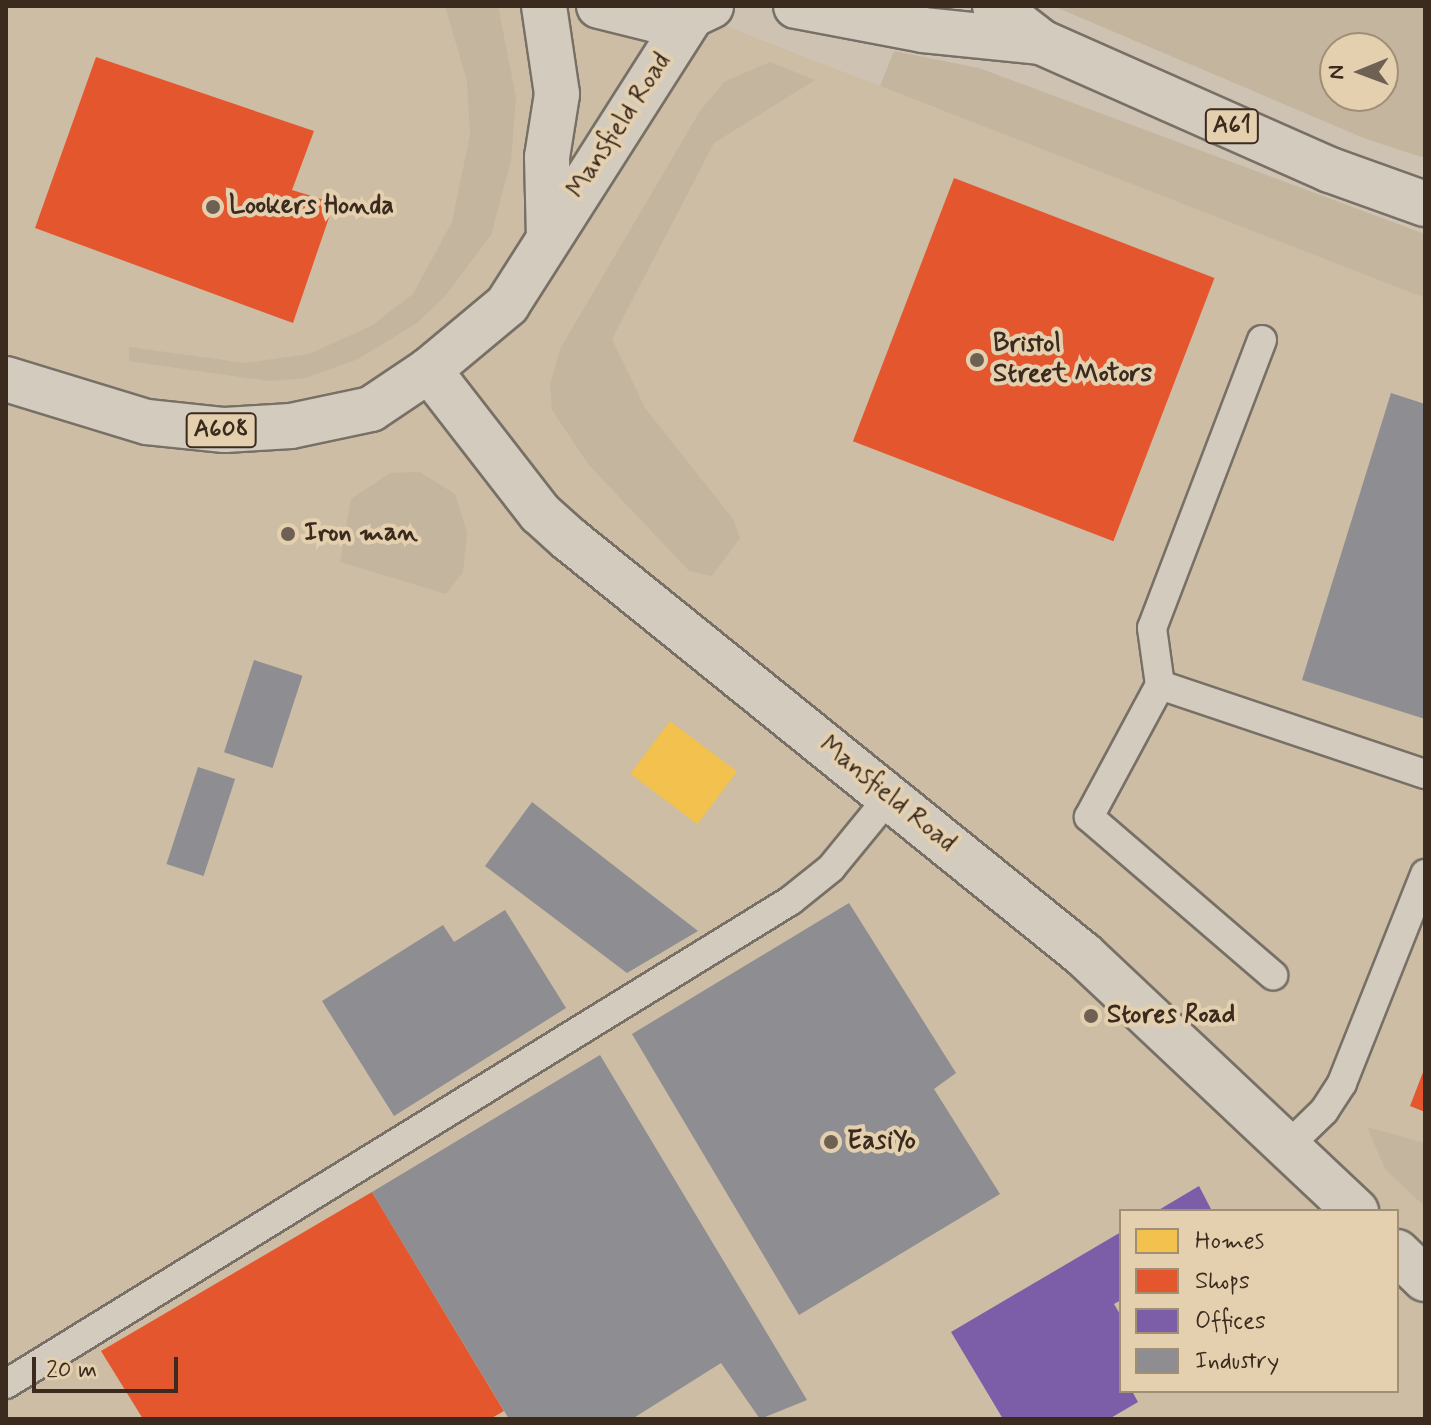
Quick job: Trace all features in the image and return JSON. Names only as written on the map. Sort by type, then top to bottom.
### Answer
[{"type":"main road","name":"Mansfield Road","points":[[544,6],[557,94],[547,157],[549,238]]},
{"type":"main road","points":[[599,6],[656,20],[702,11]]},
{"type":"main road","name":"A61","points":[[796,6],[923,30],[1041,42]]},
{"type":"main road","name":"A61","points":[[995,6],[1041,42],[1330,170],[1425,204]]},
{"type":"main road","name":"Mansfield Road","points":[[6,379],[147,422],[225,430],[291,426],[371,409],[429,370],[507,305],[702,11]]},
{"type":"main road","name":"Mansfield Road","points":[[429,370],[540,513],[632,595],[890,796],[1084,955],[1354,1209]]},
{"type":"main road","points":[[1399,1254],[1425,1279]]},
{"type":"lane","points":[[1262,340],[1152,628],[1160,685],[1089,817],[1273,975]]},
{"type":"lane","points":[[1160,685],[1425,774]]},
{"type":"lane","points":[[6,1384],[790,901],[831,868],[890,796]]},
{"type":"lane","points":[[1289,1145],[1324,1111],[1342,1083],[1418,914],[1425,874]]},
{"type":"shaded area","points":[[6,6],[674,6],[1425,298],[1425,1419],[6,1419]]},
{"type":"shaded area","points":[[445,6],[498,6],[516,97],[511,161],[491,235],[445,296],[417,323],[358,359],[306,378],[269,381],[129,361],[129,347],[245,363],[309,354],[371,326],[413,294],[452,222],[470,135],[467,81]]},
{"type":"shaded area","points":[[1053,6],[1425,6],[1425,158],[1366,139]]},
{"type":"shaded area","points":[[894,51],[979,68],[1425,234],[1425,298],[880,86]]},
{"type":"shaded area","points":[[770,62],[815,80],[714,143],[612,339],[645,408],[733,519],[740,538],[712,576],[689,571],[588,464],[552,410],[550,385],[560,349],[700,111],[724,82]]},
{"type":"shaded area","points":[[420,472],[455,494],[467,533],[463,572],[446,594],[340,562],[351,499],[390,473]]},
{"type":"shaded area","points":[[1367,1127],[1425,1143],[1425,1207],[1385,1169]]},
{"type":"building: Homes","points":[[670,721],[737,772],[697,824],[630,774]]},
{"type":"building: Shops","points":[[96,57],[314,131],[292,190],[334,203],[293,323],[35,228]]},
{"type":"building: Shops","points":[[954,178],[1214,278],[1113,541],[853,441]]},
{"type":"building: Shops","points":[[1425,1067],[1425,1112],[1410,1106]]},
{"type":"building: Shops","points":[[372,1192],[504,1411],[490,1419],[143,1419],[101,1351]]},
{"type":"building: Offices","points":[[1199,1186],[1211,1209],[1160,1209]]},
{"type":"building: Offices","points":[[1119,1233],[1119,1301],[1114,1304],[1119,1313],[1119,1393],[1133,1393],[1138,1402],[1109,1419],[1003,1419],[951,1332]]},
{"type":"building: Industry","points":[[1391,393],[1425,404],[1425,719],[1302,680]]},
{"type":"building: Industry","points":[[254,660],[303,676],[273,768],[224,752]]},
{"type":"building: Industry","points":[[198,767],[235,779],[204,876],[166,864]]},
{"type":"building: Industry","points":[[532,802],[698,931],[627,973],[485,866]]},
{"type":"building: Industry","name":"EasiYo","points":[[849,903],[956,1073],[934,1089],[1000,1194],[799,1315],[632,1034]]},
{"type":"building: Industry","points":[[505,910],[566,1008],[394,1116],[322,1001],[443,925],[454,942]]},
{"type":"building: Industry","points":[[600,1055],[807,1400],[760,1419],[721,1363],[632,1419],[509,1419],[372,1192]]},
{"type":"place","name":"Lookers Honda","points":[[213,207]]},
{"type":"place","name":"Bristol Street Motors","points":[[977,360]]},
{"type":"place","name":"Iron man","points":[[288,534]]},
{"type":"place","name":"Stores Road","points":[[1091,1016]]},
{"type":"place","name":"EasiYo","points":[[831,1142]]}]
